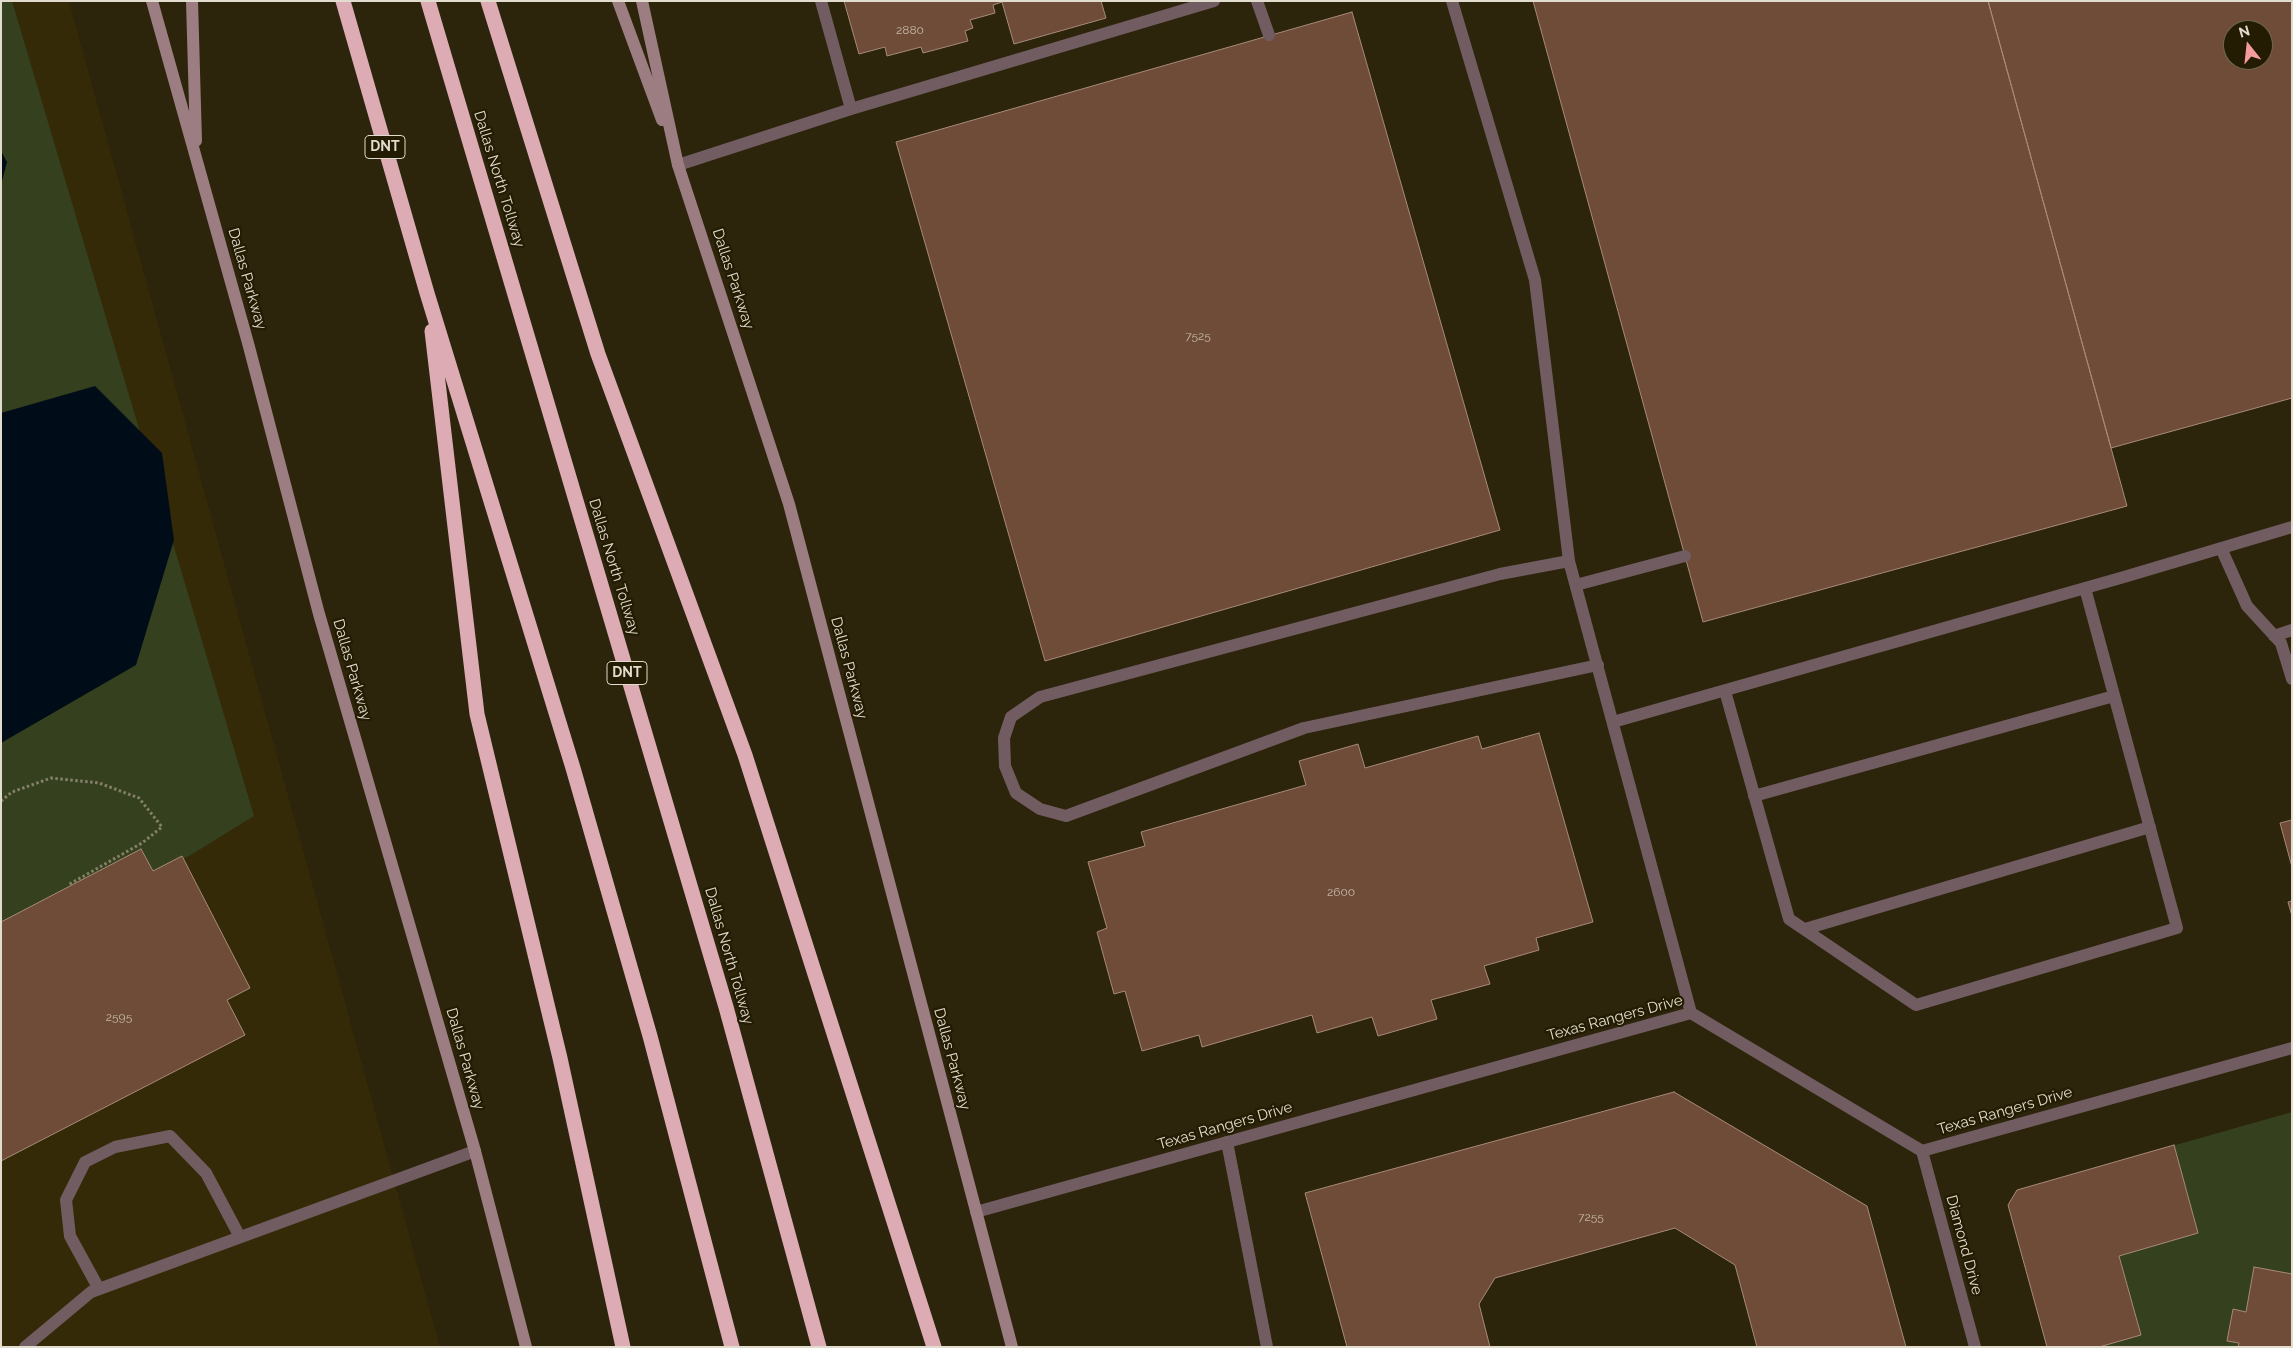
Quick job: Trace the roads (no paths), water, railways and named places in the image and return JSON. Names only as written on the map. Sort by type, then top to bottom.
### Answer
[{"type":"highway","name":"DNT","points":[[343,1],[427,293],[573,768],[650,1036],[732,1347]]},
{"type":"highway","name":"Dallas North Tollway","points":[[428,1],[723,998],[819,1347]]},
{"type":"highway","points":[[488,1],[598,354],[745,755],[934,1347]]},
{"type":"highway","points":[[427,293],[477,714],[560,1058],[623,1347]]},
{"type":"main road","name":"Dallas Parkway","points":[[152,1],[248,343],[319,614],[475,1151],[526,1347]]},
{"type":"main road","points":[[192,1],[196,163]]},
{"type":"main road","points":[[618,1],[678,164]]},
{"type":"main road","name":"Dallas Parkway","points":[[642,1],[678,164],[789,504],[1012,1347]]},
{"type":"lane","points":[[821,1],[851,109]]},
{"type":"lane","points":[[678,164],[851,109],[1214,1]]},
{"type":"lane","points":[[1257,1],[1269,35]]},
{"type":"lane","points":[[1452,1],[1535,280],[1569,561],[1691,1013]]},
{"type":"lane","points":[[1614,722],[2292,527]]},
{"type":"lane","points":[[2221,548],[2247,606],[2281,643],[2292,679]]},
{"type":"lane","points":[[1576,585],[1685,556]]},
{"type":"lane","points":[[1569,561],[1500,574],[1040,697],[1011,716],[1004,738],[1005,766],[1016,793],[1040,809],[1066,816],[1304,728],[1598,665]]},
{"type":"lane","points":[[1725,691],[1789,919],[1916,1005],[2177,928],[2085,588]]},
{"type":"lane","points":[[2274,636],[2292,630]]},
{"type":"lane","points":[[1754,796],[2114,696]]},
{"type":"lane","points":[[1804,929],[2150,828]]},
{"type":"lane","name":"Texas Rangers Drive","points":[[976,1212],[1691,1013],[1922,1151],[2292,1048]]},
{"type":"lane","points":[[99,1289],[70,1236],[66,1200],[85,1162],[115,1147],[170,1136],[206,1173],[240,1237]]},
{"type":"lane","points":[[1227,1142],[1267,1347]]},
{"type":"lane","points":[[25,1347],[91,1292],[475,1151]]},
{"type":"lane","name":"Diamond Drive","points":[[1922,1151],[1975,1347]]},
{"type":"water","points":[[1,151],[7,162],[1,185]]},
{"type":"water","points":[[95,386],[162,453],[174,540],[136,665],[1,743],[1,413]]}]
